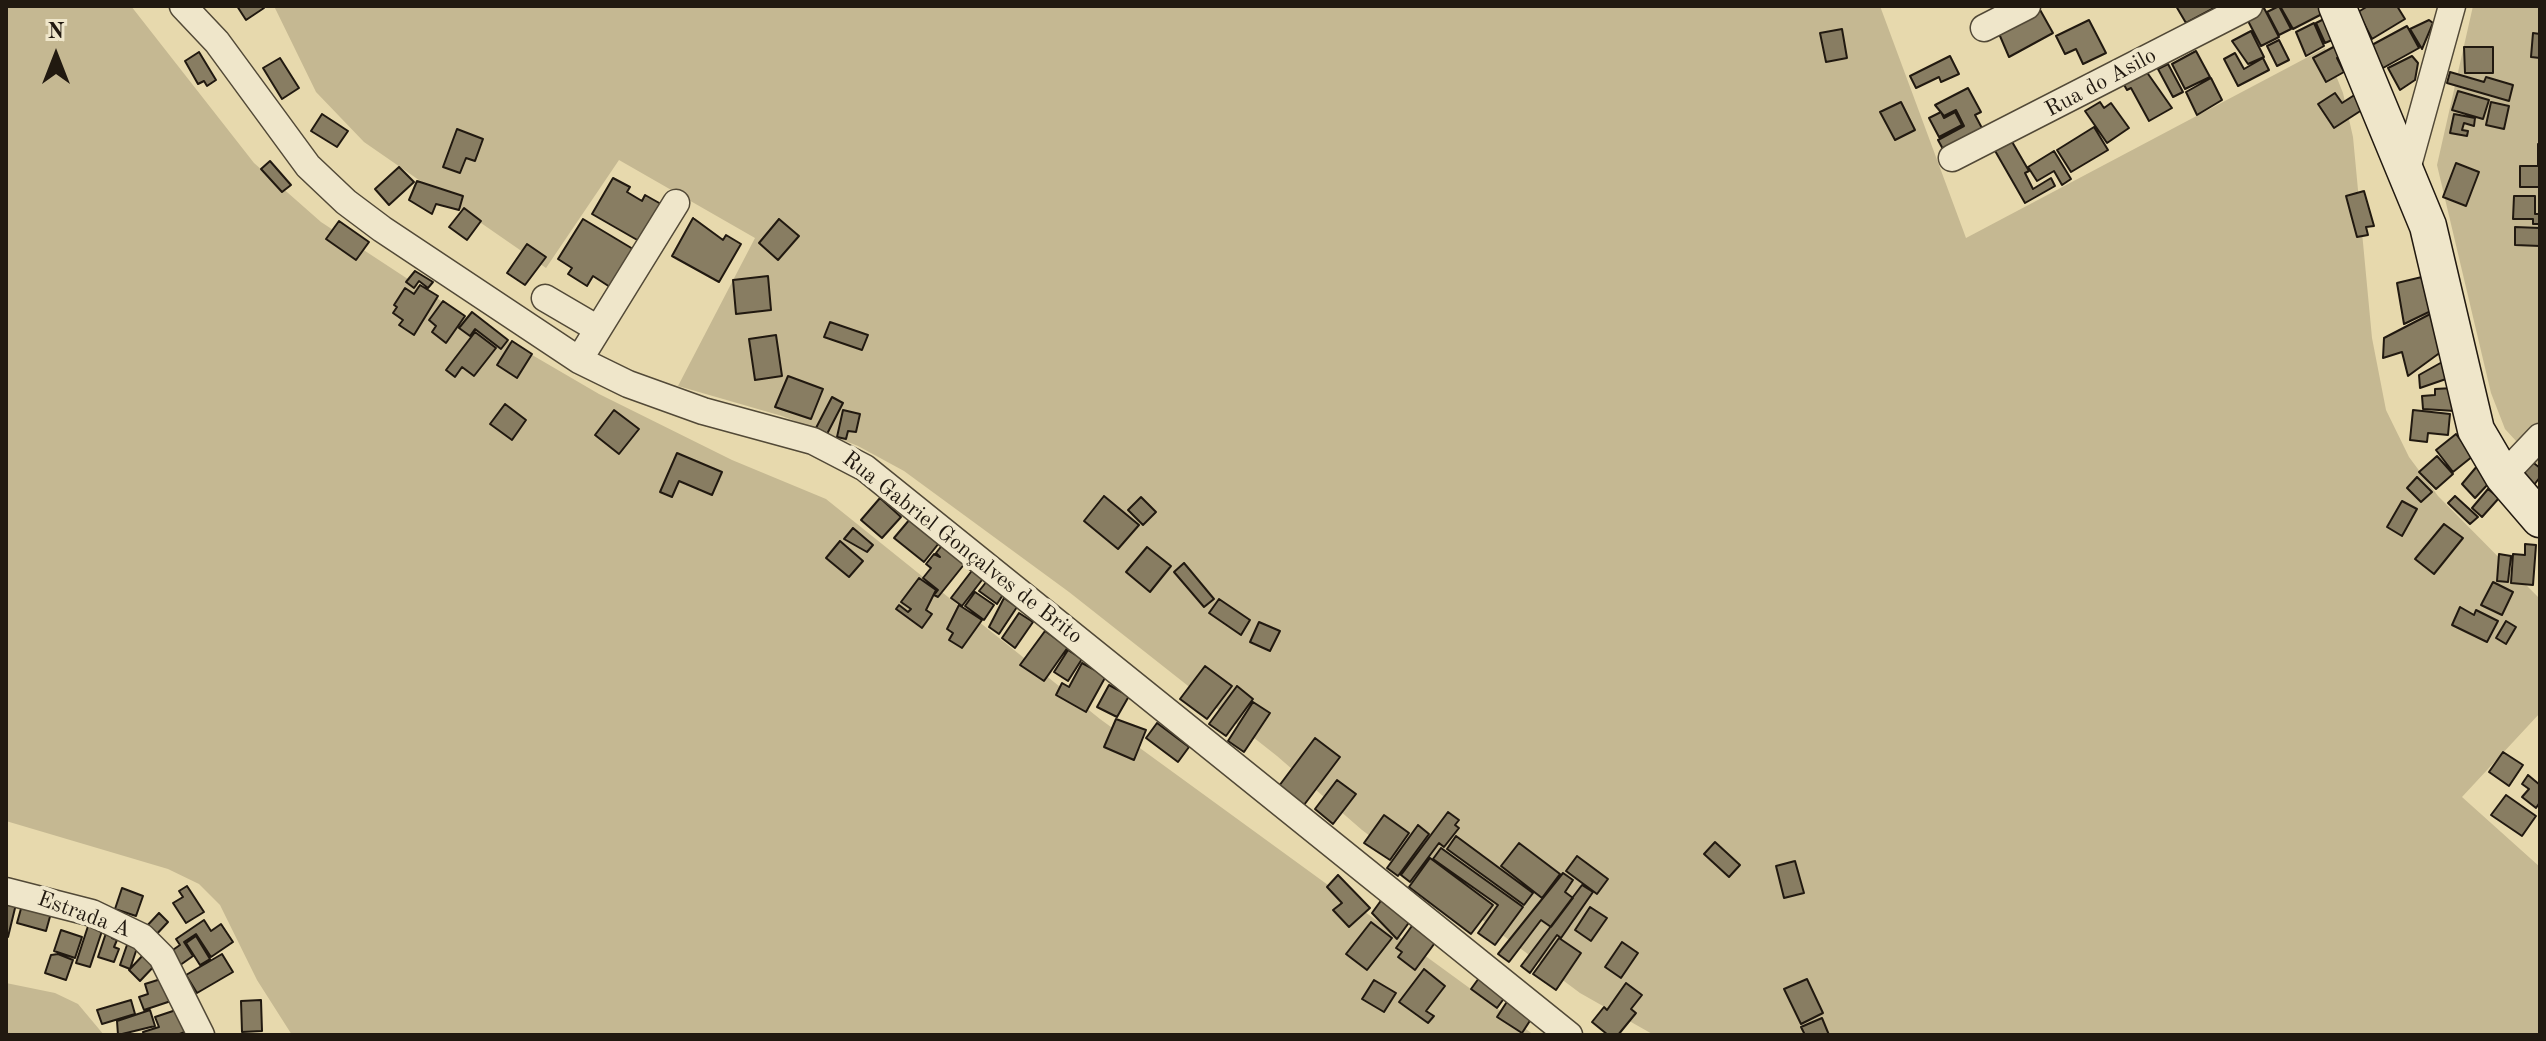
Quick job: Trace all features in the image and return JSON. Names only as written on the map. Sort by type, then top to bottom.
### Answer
[{"type":"street","name":"Rua Gabriel Gonçalves de Brito","points":[[183,6],[217,42],[308,166],[346,202],[579,360],[628,384],[703,411],[813,441],[865,468],[1569,1035]]},
{"type":"street","points":[[1984,28],[2027,6]]},
{"type":"street","name":"Rua do Asilo","points":[[1952,158],[2249,6]]},
{"type":"street","points":[[2337,6],[2428,226],[2476,430],[2503,476],[2540,519]]},
{"type":"street","points":[[2407,169],[2452,6]]},
{"type":"street","points":[[579,360],[676,203]]},
{"type":"street","points":[[545,298],[598,329]]},
{"type":"street","points":[[2503,476],[2540,437]]},
{"type":"street","name":"Estrada A","points":[[6,891],[92,913],[142,937],[162,957],[201,1035]]},
{"type":"shaded area","points":[[6,6],[131,6],[254,163],[321,222],[455,310],[599,394],[732,460],[826,499],[1100,719],[1534,1035],[292,1035],[257,980],[220,905],[199,884],[168,869],[6,821]]},
{"type":"shaded area","points":[[274,6],[1880,6],[1966,238],[2325,48],[2343,93],[2353,137],[2372,338],[2386,410],[2409,457],[2438,496],[2540,599],[2540,713],[2462,797],[2540,867],[2540,1035],[1654,1035],[1580,993],[1362,830],[1277,756],[1069,592],[904,471],[858,446],[782,416],[678,386],[755,238],[619,160],[546,268],[364,142],[316,92]]},
{"type":"shaded area","points":[[2473,6],[2540,6],[2540,467],[2505,429],[2491,393],[2437,165]]},
{"type":"shaded area","points":[[6,983],[55,993],[78,1004],[104,1035],[6,1035]]},
{"type":"building","points":[[237,6],[263,6],[264,8],[246,20]]},
{"type":"building","points":[[2176,6],[2218,6],[2186,23]]},
{"type":"building","points":[[2279,6],[2291,29],[2279,35],[2267,12]]},
{"type":"building","points":[[2280,6],[2323,6],[2326,12],[2293,29]]},
{"type":"building","points":[[2368,6],[2397,6],[2405,19],[2372,39],[2358,12]]},
{"type":"building","points":[[2039,8],[2053,33],[2009,57],[1997,29]]},
{"type":"building","points":[[2264,8],[2279,37],[2261,46],[2246,17]]},
{"type":"building","points":[[2330,16],[2339,37],[2325,43],[2316,23]]},
{"type":"building","points":[[2089,20],[2106,53],[2083,64],[2076,49],[2065,54],[2056,36]]},
{"type":"building","points":[[2429,20],[2433,23],[2422,49],[2410,29]]},
{"type":"building","points":[[2314,23],[2324,46],[2306,56],[2296,32]]},
{"type":"building","points":[[2407,26],[2419,48],[2383,68],[2370,46]]},
{"type":"building","points":[[1842,29],[1847,58],[1826,62],[1820,33]]},
{"type":"building","points":[[2251,31],[2264,57],[2248,64],[2232,41]]},
{"type":"building","points":[[2533,33],[2540,34],[2540,58],[2531,57]]},
{"type":"building","points":[[2279,40],[2289,60],[2277,66],[2267,46]]},
{"type":"building","points":[[2339,44],[2345,54],[2337,58],[2344,72],[2326,82],[2313,58]]},
{"type":"building","points":[[2464,47],[2493,47],[2493,73],[2465,73]]},
{"type":"building","points":[[2196,51],[2210,77],[2185,89],[2172,64]]},
{"type":"building","points":[[199,52],[216,80],[207,86],[204,81],[198,84],[185,61]]},
{"type":"building","points":[[2235,53],[2244,69],[2263,58],[2269,70],[2238,86],[2224,59]]},
{"type":"building","points":[[1950,56],[1959,74],[1941,82],[1939,77],[1916,88],[1910,76]]},
{"type":"building","points":[[2412,56],[2418,63],[2415,80],[2400,90],[2388,68]]},
{"type":"building","points":[[280,58],[299,88],[282,99],[263,68]]},
{"type":"building","points":[[2168,64],[2183,92],[2173,97],[2158,69]]},
{"type":"building","points":[[2146,71],[2172,108],[2149,121],[2131,88],[2127,90],[2123,83]]},
{"type":"building","points":[[2450,72],[2484,82],[2486,77],[2513,85],[2509,101],[2447,83]]},
{"type":"building","points":[[2211,78],[2222,100],[2197,115],[2186,92]]},
{"type":"building","points":[[1968,88],[1981,112],[1975,115],[1983,130],[1944,151],[1938,140],[1964,126],[1956,110],[1944,116],[1935,105]]},
{"type":"building","points":[[2458,91],[2489,100],[2483,119],[2452,110]]},
{"type":"building","points":[[2335,93],[2342,103],[2356,94],[2365,108],[2334,128],[2318,104]]},
{"type":"building","points":[[1901,102],[1915,130],[1895,140],[1880,112]]},
{"type":"building","points":[[2100,102],[2104,108],[2111,103],[2129,128],[2107,143],[2085,111]]},
{"type":"building","points":[[2491,102],[2509,106],[2504,129],[2486,125]]},
{"type":"building","points":[[1941,112],[1944,118],[1955,112],[1962,125],[1939,137],[1929,118]]},
{"type":"building","points":[[322,114],[348,131],[337,147],[311,131]]},
{"type":"building","points":[[2454,114],[2475,118],[2474,126],[2464,123],[2462,130],[2468,131],[2467,136],[2450,133]]},
{"type":"building","points":[[2094,127],[2108,150],[2071,172],[2057,150]]},
{"type":"building","points":[[457,129],[483,139],[475,161],[466,158],[460,173],[443,167]]},
{"type":"building","points":[[2011,140],[2029,171],[2025,173],[2033,189],[2051,178],[2055,186],[2025,203],[1994,149]]},
{"type":"building","points":[[2538,144],[2540,187],[2520,187],[2520,166],[2538,166]]},
{"type":"building","points":[[2054,151],[2071,179],[2062,185],[2054,171],[2037,181],[2028,167]]},
{"type":"building","points":[[270,161],[291,185],[282,192],[261,169]]},
{"type":"building","points":[[2456,163],[2479,172],[2466,206],[2443,197]]},
{"type":"building","points":[[399,167],[414,182],[389,205],[375,189]]},
{"type":"building","points":[[613,178],[630,187],[627,192],[642,201],[645,195],[661,204],[639,241],[592,214]]},
{"type":"building","points":[[417,181],[463,196],[459,210],[436,204],[432,214],[409,200]]},
{"type":"building","points":[[2364,191],[2374,226],[2366,227],[2368,235],[2357,237],[2346,196]]},
{"type":"building","points":[[2514,196],[2535,196],[2535,214],[2540,214],[2540,224],[2533,224],[2533,219],[2513,219]]},
{"type":"building","points":[[464,208],[481,221],[467,240],[449,227]]},
{"type":"building","points":[[693,218],[723,240],[726,235],[741,244],[719,282],[672,256]]},
{"type":"building","points":[[583,219],[633,249],[610,287],[593,276],[587,286],[568,274],[572,268],[558,259]]},
{"type":"building","points":[[779,219],[799,236],[778,260],[759,243]]},
{"type":"building","points":[[339,221],[369,242],[356,260],[326,239]]},
{"type":"building","points":[[2515,227],[2540,228],[2540,246],[2515,245]]},
{"type":"building","points":[[527,244],[546,257],[525,285],[507,273]]},
{"type":"building","points":[[415,271],[433,282],[428,288],[419,281],[414,288],[406,282]]},
{"type":"building","points":[[768,276],[771,310],[736,314],[733,280]]},
{"type":"building","points":[[2426,276],[2433,310],[2404,324],[2397,283]]},
{"type":"building","points":[[420,285],[438,296],[414,335],[399,325],[403,320],[393,313],[397,307],[394,305],[405,288],[414,294]]},
{"type":"building","points":[[443,301],[465,316],[446,343],[432,332],[436,326],[429,320]]},
{"type":"building","points":[[2436,311],[2445,349],[2408,376],[2402,352],[2383,358],[2384,338]]},
{"type":"building","points":[[472,312],[508,340],[501,349],[475,329],[470,336],[459,328]]},
{"type":"building","points":[[830,322],[868,335],[862,350],[824,337]]},
{"type":"building","points":[[475,332],[496,348],[474,376],[462,367],[455,377],[446,370]]},
{"type":"building","points":[[776,335],[782,376],[755,380],[749,339]]},
{"type":"building","points":[[512,341],[532,354],[517,378],[497,365]]},
{"type":"building","points":[[2444,361],[2446,379],[2420,388],[2419,375]]},
{"type":"building","points":[[788,376],[823,389],[811,419],[775,407]]},
{"type":"building","points":[[2453,388],[2455,411],[2423,409],[2422,396],[2435,395],[2435,389]]},
{"type":"building","points":[[832,397],[843,403],[827,434],[816,428]]},
{"type":"building","points":[[505,404],[526,420],[512,440],[490,424]]},
{"type":"building","points":[[614,410],[639,429],[619,454],[595,435]]},
{"type":"building","points":[[843,410],[860,414],[856,432],[848,431],[846,439],[837,437]]},
{"type":"building","points":[[2413,410],[2450,414],[2448,435],[2428,433],[2427,442],[2410,440]]},
{"type":"building","points":[[2456,434],[2473,456],[2453,472],[2436,450]]},
{"type":"building","points":[[677,453],[722,472],[712,495],[679,481],[672,497],[660,492]]},
{"type":"building","points":[[2437,456],[2453,474],[2436,489],[2419,472]]},
{"type":"building","points":[[2530,460],[2540,468],[2540,477],[2534,485],[2519,473]]},
{"type":"building","points":[[2478,465],[2490,482],[2475,498],[2462,484]]},
{"type":"building","points":[[2417,477],[2432,492],[2421,502],[2407,488]]},
{"type":"building","points":[[2488,489],[2499,498],[2482,517],[2472,508]]},
{"type":"building","points":[[1104,496],[1139,525],[1118,549],[1084,521]]},
{"type":"building","points":[[2455,496],[2478,517],[2470,524],[2448,503]]},
{"type":"building","points":[[1141,497],[1156,512],[1143,525],[1128,510]]},
{"type":"building","points":[[880,498],[901,517],[882,538],[861,520]]},
{"type":"building","points":[[2402,501],[2417,509],[2402,536],[2387,527]]},
{"type":"building","points":[[910,519],[939,543],[924,562],[894,538]]},
{"type":"building","points":[[2444,524],[2463,538],[2434,574],[2415,559]]},
{"type":"building","points":[[853,528],[873,545],[867,552],[844,539]]},
{"type":"building","points":[[840,541],[863,561],[849,577],[826,558]]},
{"type":"building","points":[[943,544],[966,562],[938,597],[934,595],[938,590],[923,578],[931,568],[926,564],[934,554],[940,557],[936,553]]},
{"type":"building","points":[[2525,544],[2536,545],[2533,585],[2511,583],[2513,554],[2525,555]]},
{"type":"building","points":[[1147,547],[1171,566],[1150,592],[1126,572]]},
{"type":"building","points":[[2499,554],[2511,556],[2508,582],[2497,581]]},
{"type":"building","points":[[1184,563],[1214,599],[1204,607],[1174,572]]},
{"type":"building","points":[[974,568],[985,576],[962,606],[951,598]]},
{"type":"building","points":[[919,578],[936,590],[926,610],[932,614],[922,628],[896,609],[899,605],[908,612],[911,609],[901,602]]},
{"type":"building","points":[[987,581],[1004,593],[997,604],[979,591]]},
{"type":"building","points":[[2493,582],[2513,592],[2502,615],[2481,605]]},
{"type":"building","points":[[975,592],[994,605],[984,620],[965,606]]},
{"type":"building","points":[[1004,598],[1017,607],[999,634],[989,627]]},
{"type":"building","points":[[1219,599],[1250,620],[1241,635],[1209,613]]},
{"type":"building","points":[[959,605],[982,620],[962,648],[949,640],[953,633],[947,629]]},
{"type":"building","points":[[2460,607],[2474,615],[2476,610],[2498,621],[2487,642],[2452,625]]},
{"type":"building","points":[[1019,613],[1033,622],[1015,648],[1002,638]]},
{"type":"building","points":[[2506,621],[2516,627],[2506,644],[2496,638]]},
{"type":"building","points":[[1259,622],[1280,631],[1270,651],[1250,642]]},
{"type":"building","points":[[1045,631],[1068,647],[1044,681],[1020,665]]},
{"type":"building","points":[[1068,650],[1082,659],[1068,681],[1054,672]]},
{"type":"building","points":[[1082,663],[1106,676],[1086,712],[1056,695],[1062,683],[1069,687]]},
{"type":"building","points":[[1205,666],[1232,686],[1207,719],[1180,699]]},
{"type":"building","points":[[1109,685],[1129,696],[1117,717],[1097,707]]},
{"type":"building","points":[[1237,686],[1253,699],[1226,736],[1209,724]]},
{"type":"building","points":[[1253,702],[1270,713],[1244,752],[1228,741]]},
{"type":"building","points":[[1116,719],[1146,730],[1134,760],[1104,747]]},
{"type":"building","points":[[1157,723],[1189,747],[1178,762],[1146,738]]},
{"type":"building","points":[[1315,738],[1340,757],[1304,805],[1279,786]]},
{"type":"building","points":[[2503,752],[2523,765],[2509,786],[2489,772]]},
{"type":"building","points":[[2528,775],[2540,785],[2540,802],[2536,808],[2522,797],[2529,789],[2522,784]]},
{"type":"building","points":[[1337,780],[1356,794],[1333,824],[1315,809]]},
{"type":"building","points":[[2506,795],[2536,816],[2522,836],[2491,815]]},
{"type":"building","points":[[1448,812],[1459,820],[1455,825],[1459,828],[1444,847],[1439,843],[1410,882],[1401,875]]},
{"type":"building","points":[[1384,815],[1409,833],[1390,860],[1364,843]]},
{"type":"building","points":[[1418,825],[1429,834],[1398,876],[1387,868]]},
{"type":"building","points":[[1456,836],[1533,893],[1524,905],[1447,849]]},
{"type":"building","points":[[1715,842],[1740,865],[1729,877],[1704,854]]},
{"type":"building","points":[[1519,843],[1560,874],[1542,898],[1501,866]]},
{"type":"building","points":[[1441,848],[1523,907],[1495,945],[1478,933],[1498,905],[1433,859]]},
{"type":"building","points":[[1577,856],[1608,879],[1597,894],[1566,871]]},
{"type":"building","points":[[1430,858],[1493,905],[1471,934],[1409,887]]},
{"type":"building","points":[[1795,861],[1804,893],[1784,898],[1776,866]]},
{"type":"building","points":[[1563,873],[1573,880],[1565,892],[1573,898],[1551,927],[1541,920],[1509,962],[1498,954]]},
{"type":"building","points":[[1338,875],[1370,908],[1349,927],[1333,910],[1342,903],[1327,887]]},
{"type":"building","points":[[1582,885],[1593,892],[1561,938],[1557,935],[1530,973],[1521,966]]},
{"type":"building","points":[[187,886],[204,912],[186,923],[173,903],[183,897],[179,891]]},
{"type":"building","points":[[122,888],[143,896],[136,916],[115,909]]},
{"type":"building","points":[[1385,895],[1413,917],[1397,939],[1372,913]]},
{"type":"building","points":[[6,902],[16,904],[8,937],[6,937]]},
{"type":"building","points":[[22,905],[51,913],[46,931],[17,923]]},
{"type":"building","points":[[1590,907],[1607,918],[1591,941],[1575,930]]},
{"type":"building","points":[[159,913],[168,922],[154,937],[145,928]]},
{"type":"building","points":[[90,920],[104,925],[90,967],[76,963]]},
{"type":"building","points":[[204,920],[211,931],[221,924],[233,942],[211,957],[196,934],[184,942],[193,956],[176,968],[167,954],[180,945],[176,939]]},
{"type":"building","points":[[1371,922],[1392,938],[1367,970],[1346,954]]},
{"type":"building","points":[[1414,923],[1437,940],[1415,970],[1398,957],[1402,952],[1396,948]]},
{"type":"building","points":[[108,927],[115,930],[112,938],[117,940],[114,947],[119,949],[114,962],[98,957]]},
{"type":"building","points":[[61,930],[82,937],[75,958],[54,951]]},
{"type":"building","points":[[196,936],[210,959],[200,965],[186,943]]},
{"type":"building","points":[[1559,938],[1581,953],[1556,990],[1533,974]]},
{"type":"building","points":[[128,942],[138,945],[130,969],[120,965]]},
{"type":"building","points":[[1622,942],[1638,953],[1621,978],[1605,967]]},
{"type":"building","points":[[145,953],[157,963],[140,981],[129,970]]},
{"type":"building","points":[[58,954],[73,960],[66,980],[45,973],[51,955]]},
{"type":"building","points":[[222,954],[233,972],[197,993],[186,975]]},
{"type":"building","points":[[1424,969],[1445,986],[1426,1011],[1434,1016],[1428,1023],[1399,1002]]},
{"type":"building","points":[[164,978],[171,1001],[144,1010],[139,997],[148,994],[145,984]]},
{"type":"building","points":[[1479,978],[1508,993],[1497,1008],[1471,989]]},
{"type":"building","points":[[1807,979],[1823,1013],[1801,1024],[1784,989]]},
{"type":"building","points":[[1374,980],[1396,993],[1384,1012],[1362,999]]},
{"type":"building","points":[[1626,983],[1642,995],[1631,1009],[1636,1013],[1618,1035],[1608,1035],[1592,1022],[1604,1007],[1607,1010]]},
{"type":"building","points":[[1510,997],[1535,1013],[1522,1033],[1497,1017]]},
{"type":"building","points":[[131,1000],[135,1014],[102,1024],[97,1010]]},
{"type":"building","points":[[261,1000],[262,1031],[242,1032],[241,1001]]},
{"type":"building","points":[[182,1008],[190,1030],[177,1035],[144,1035],[143,1032],[159,1027],[155,1017]]},
{"type":"building","points":[[150,1010],[155,1026],[118,1035],[117,1021]]},
{"type":"building","points":[[1822,1018],[1829,1035],[1805,1035],[1801,1027]]}]
